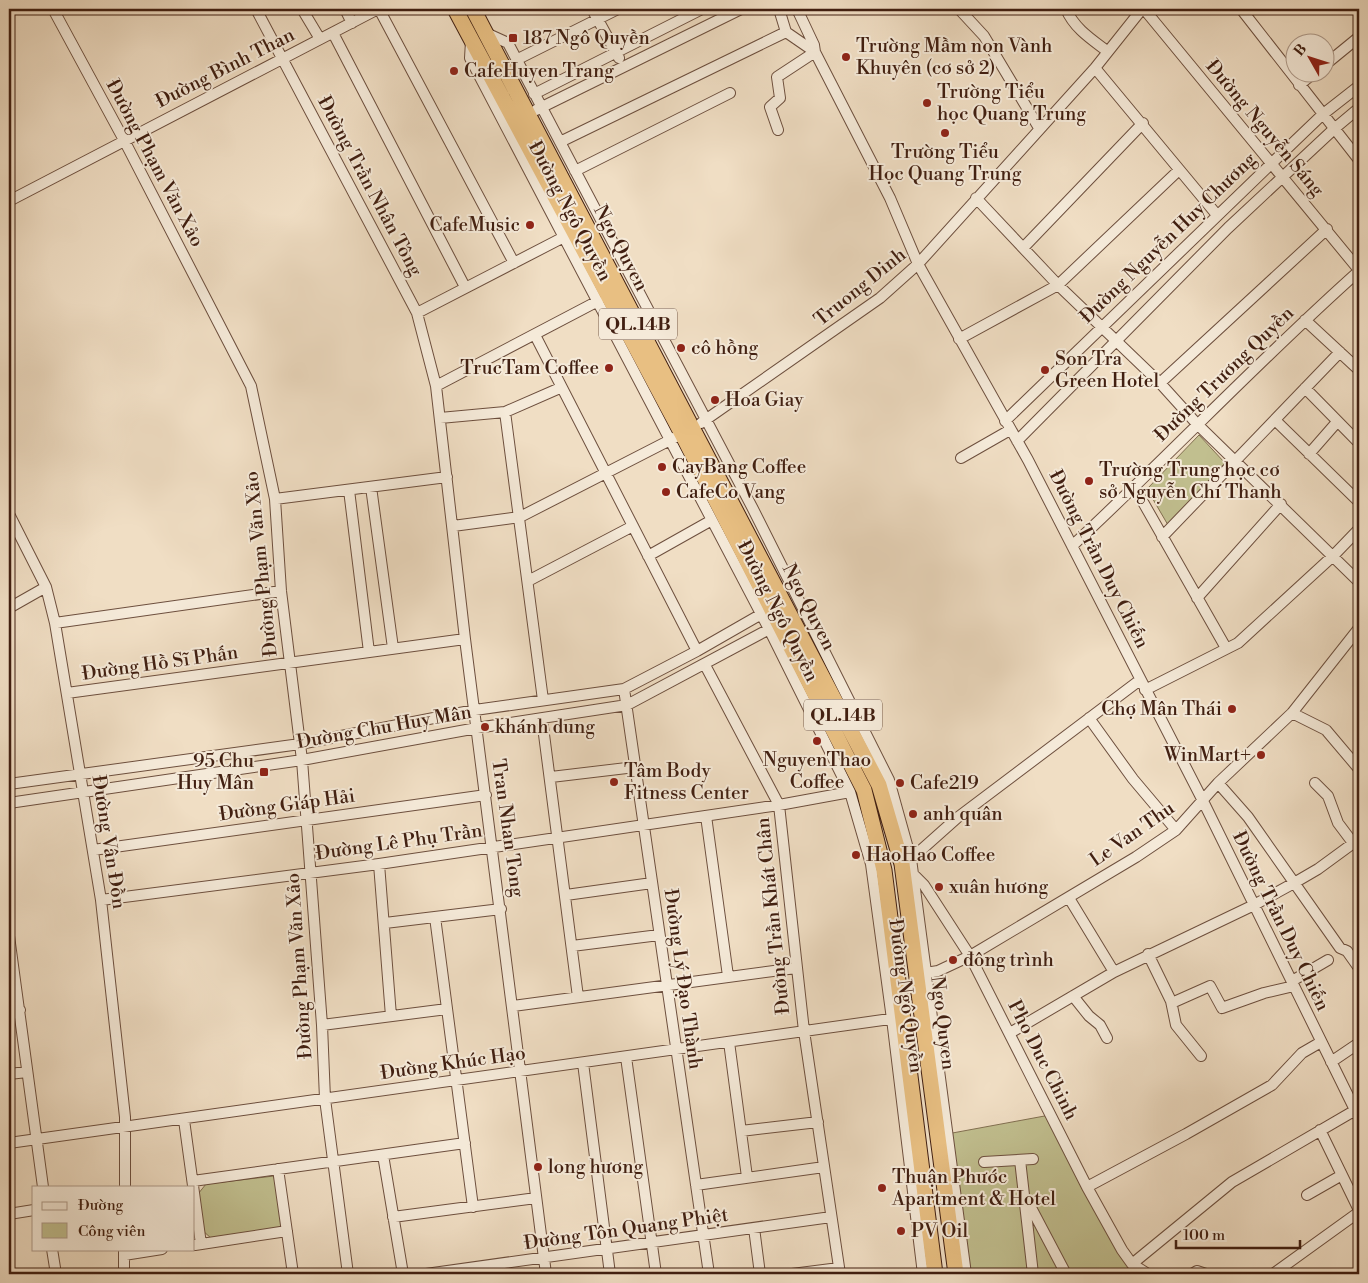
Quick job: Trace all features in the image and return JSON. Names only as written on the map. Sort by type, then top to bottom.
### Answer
[{"type":"highway","name":"Ngo Quyen","points":[[456,9],[535,111],[688,431],[773,627],[864,790],[884,870],[898,1018],[935,1274]]},
{"type":"highway","name":"Ngo Quyen","points":[[473,9],[478,35],[688,431],[789,597],[879,785],[909,866],[956,1274]]},
{"type":"street","name":"Đường Phạm Văn Xảo","points":[[53,9],[124,140],[251,386],[275,499],[281,591],[302,760],[322,1025],[324,1099],[348,1274]]},
{"type":"street","name":"Đường Trần Nhân Tông","points":[[256,9],[416,313],[436,386]]},
{"type":"street","points":[[302,9],[320,39]]},
{"type":"street","points":[[345,9],[352,23]]},
{"type":"street","name":"Đường Bình Than","points":[[9,201],[378,9]]},
{"type":"street","points":[[378,9],[514,263]]},
{"type":"street","points":[[592,9],[623,67]]},
{"type":"street","points":[[516,60],[618,9]]},
{"type":"street","points":[[534,94],[702,9]]},
{"type":"street","points":[[535,111],[741,9]]},
{"type":"street","points":[[778,9],[786,32]]},
{"type":"street","points":[[778,130],[770,107],[780,98],[777,77],[815,52],[814,45],[796,9]]},
{"type":"street","points":[[959,9],[984,36],[1039,128]]},
{"type":"street","points":[[1066,9],[1071,20],[1082,32],[1107,52]]},
{"type":"street","name":"Truong Dinh","points":[[453,526],[520,517],[688,431],[880,298],[918,264],[1095,68],[1143,9]]},
{"type":"street","name":"Đường Nguyễn Sáng","points":[[1143,9],[1327,228],[1359,270]]},
{"type":"street","points":[[1240,9],[1322,116],[1358,157]]},
{"type":"street","name":"Đường Ngô Quyền","points":[[560,142],[786,32]]},
{"type":"street","name":"Đường Trần Duy Chiến","points":[[786,32],[815,52],[890,198],[918,264],[1017,441],[1072,546],[1202,799],[1321,1042],[1358,1112]]},
{"type":"street","points":[[333,33],[465,287]]},
{"type":"street","name":"Đường Ngô Quyền","points":[[688,431],[598,302],[470,58],[478,35],[508,43],[534,94],[535,111],[560,142],[575,171],[688,431],[712,520],[766,612]]},
{"type":"street","points":[[648,35],[655,51]]},
{"type":"street","points":[[1336,56],[1359,37]]},
{"type":"street","points":[[1095,68],[1143,123],[1217,215]]},
{"type":"street","points":[[576,72],[582,87]]},
{"type":"street","points":[[1299,85],[1303,82]]},
{"type":"street","name":"Đường Nguyễn Huy Chương","points":[[962,458],[1008,425],[1100,327],[1322,116],[1359,86]]},
{"type":"street","name":"Đường Ngô Quyền","points":[[575,171],[730,93]]},
{"type":"street","name":"Đường Nguyễn Huy Chương","points":[[1017,441],[1282,176],[1359,108]]},
{"type":"street","points":[[1023,248],[1143,123]]},
{"type":"street","points":[[959,339],[1058,285],[1179,170]]},
{"type":"street","points":[[976,198],[1058,285],[1160,383],[1198,424],[1334,555],[1359,582]]},
{"type":"street","points":[[1160,383],[1327,228]]},
{"type":"street","points":[[416,313],[564,237]]},
{"type":"street","name":"Đường Trương Quyền","points":[[1072,546],[1135,488],[1198,424],[1359,270]]},
{"type":"street","points":[[436,386],[598,302]]},
{"type":"street","points":[[1305,320],[1359,370]]},
{"type":"street","points":[[535,335],[560,388],[697,651]]},
{"type":"street","points":[[1162,537],[1340,352]]},
{"type":"street","name":"Tran Nhan Tong","points":[[436,386],[465,639],[522,1071],[546,1274]]},
{"type":"street","points":[[440,418],[505,412],[560,388]]},
{"type":"street","points":[[1305,388],[1359,443]]},
{"type":"street","points":[[505,412],[543,700]]},
{"type":"street","points":[[1275,420],[1359,502]]},
{"type":"street","points":[[1309,454],[1337,422]]},
{"type":"street","points":[[275,499],[447,476]]},
{"type":"street","points":[[371,487],[393,648]]},
{"type":"street","points":[[1135,488],[1226,648]]},
{"type":"street","points":[[349,490],[369,652]]},
{"type":"street","points":[[1197,598],[1281,504]]},
{"type":"street","name":"Đường Vân Đồn","points":[[9,514],[46,587],[55,623],[101,900],[125,1127],[125,1186]]},
{"type":"street","points":[[648,556],[712,520]]},
{"type":"street","points":[[528,581],[633,526]]},
{"type":"street","points":[[1146,690],[1238,643],[1334,555],[1359,529]]},
{"type":"street","points":[[9,608],[46,587]]},
{"type":"street","points":[[55,623],[281,591]]},
{"type":"street","name":"Đường Chu Huy Mân","points":[[9,784],[300,744],[475,710],[624,689],[697,651],[789,597]]},
{"type":"street","name":"Đường Chu Huy Mân","points":[[9,803],[302,760],[477,728],[627,705],[705,665],[797,613]]},
{"type":"street","name":"Đường Ngô Quyền","points":[[773,627],[850,792],[871,864],[898,1018],[923,1274]]},
{"type":"street","name":"Le Van Thu","points":[[926,973],[938,971],[970,956],[1069,898],[1176,830],[1202,799],[1292,713],[1359,628]]},
{"type":"street","name":"Đường Hồ Sĩ Phấn","points":[[67,693],[465,639]]},
{"type":"street","name":"Đường Trần Khát Chân","points":[[705,665],[778,805],[804,1031],[839,1271]]},
{"type":"street","points":[[909,866],[957,818],[1140,680]]},
{"type":"street","name":"Đường Lý Đạo Thành","points":[[624,689],[709,1274]]},
{"type":"street","points":[[1292,713],[1326,730],[1359,769]]},
{"type":"street","points":[[1089,718],[1133,779],[1176,830]]},
{"type":"street","points":[[542,719],[559,837],[578,997]]},
{"type":"street","points":[[551,777],[635,767]]},
{"type":"street","points":[[1218,783],[1248,817],[1340,948],[1346,951],[1359,968]]},
{"type":"street","points":[[1010,1033],[1148,954],[1254,905],[1294,883],[1318,869],[1356,841],[1338,823],[1328,796],[1315,783]]},
{"type":"street","name":"Đường Lê Phụ Trần","points":[[101,900],[379,864],[778,805],[850,792]]},
{"type":"street","name":"Đường Giáp Hải","points":[[93,850],[486,795]]},
{"type":"street","points":[[706,816],[728,976]]},
{"type":"street","points":[[379,864],[391,1016]]},
{"type":"street","name":"Đường Ngô Quyền","points":[[909,866],[926,973],[966,1274]]},
{"type":"street","name":"Pho Duc Chinh","points":[[909,866],[924,885],[970,956],[1087,1186],[1132,1264],[1148,1274]]},
{"type":"street","points":[[566,895],[652,882]]},
{"type":"street","points":[[1069,898],[1114,972]]},
{"type":"street","points":[[385,923],[501,908]]},
{"type":"street","points":[[435,917],[473,1207]]},
{"type":"street","points":[[572,946],[659,935]]},
{"type":"street","points":[[9,936],[14,1011],[27,1072],[43,1186]]},
{"type":"street","points":[[1148,954],[1172,1002],[1176,1025],[1201,1056]]},
{"type":"street","points":[[1172,1002],[1210,986],[1222,1008],[1293,984],[1328,960]]},
{"type":"street","points":[[513,1006],[796,968]]},
{"type":"street","points":[[1073,996],[1089,1016],[1100,1025],[1107,1038]]},
{"type":"street","points":[[322,1025],[447,1009]]},
{"type":"street","name":"Đường Khúc Hạo","points":[[9,1143],[184,1120],[456,1079],[583,1063],[898,1018]]},
{"type":"street","points":[[729,1042],[747,1178]]},
{"type":"street","points":[[1087,1186],[1186,1134],[1272,1085],[1302,1053],[1321,1042]]},
{"type":"street","points":[[1331,1062],[1359,1043]]},
{"type":"street","points":[[626,1057],[656,1274]]},
{"type":"street","points":[[583,1063],[610,1274]]},
{"type":"street","points":[[9,1074],[27,1072]]},
{"type":"street","points":[[1132,1264],[1232,1182],[1320,1130],[1358,1112]]},
{"type":"street","points":[[184,1120],[193,1186]]},
{"type":"street","points":[[741,1131],[818,1122]]},
{"type":"street","points":[[1272,1274],[1359,1211],[1320,1130]]},
{"type":"street","points":[[193,1181],[464,1143]]},
{"type":"street","points":[[383,1155],[403,1274]]},
{"type":"street","points":[[984,1162],[1033,1159]]},
{"type":"street","points":[[1020,1160],[1033,1274]]},
{"type":"street","points":[[696,1185],[824,1167]]},
{"type":"street","points":[[278,1169],[293,1274]]},
{"type":"street","points":[[1307,1195],[1342,1175]]},
{"type":"street","points":[[1024,1195],[1066,1274]]},
{"type":"street","points":[[393,1217],[536,1198]]},
{"type":"street","points":[[9,1214],[32,1210]]},
{"type":"street","points":[[195,1212],[197,1244],[286,1231]]},
{"type":"street","name":"Đường Tôn Quang Phiệt","points":[[426,1274],[831,1217]]},
{"type":"street","points":[[754,1228],[760,1274]]},
{"type":"street","points":[[52,1250],[56,1274]]},
{"type":"street","points":[[124,1274],[124,1252],[149,1250]]},
{"type":"street","points":[[797,1274],[839,1271]]},
{"type":"street","points":[[1192,1274],[1196,1271],[1206,1274]]},
{"type":"green space","points":[[1199,435],[1225,463],[1168,525],[1147,489]]},
{"type":"green space","points":[[1050,1115],[1132,1264],[1123,1274],[966,1274],[947,1134]]},
{"type":"green space","points":[[274,1176],[282,1222],[280,1227],[212,1239],[202,1230],[198,1194],[206,1184]]},
{"type":"place","name":"187 Ngô Quyền","points":[[513,38]]},
{"type":"place","name":"Trường Mầm non Vành Khuyên (cơ sở 2)","points":[[846,57]]},
{"type":"place","name":"CafeHuyen Trang","points":[[454,71]]},
{"type":"place","name":"Trường Tiểu học Quang Trung","points":[[927,103]]},
{"type":"place","name":"Trường Tiểu Học Quang Trung","points":[[945,133]]},
{"type":"place","name":"CafeMusic","points":[[530,225]]},
{"type":"place","name":"cô hồng","points":[[681,348]]},
{"type":"place","name":"TrucTam Coffee","points":[[609,368]]},
{"type":"place","name":"Son Tra Green Hotel","points":[[1045,370]]},
{"type":"place","name":"Hoa Giay","points":[[715,400]]},
{"type":"place","name":"CayBang Coffee","points":[[662,467]]},
{"type":"place","name":"Trường Trung học cơ sở Nguyễn Chí Thanh","points":[[1089,481]]},
{"type":"place","name":"CafeCo Vang","points":[[666,492]]},
{"type":"place","name":"Chợ Mân Thái","points":[[1232,709]]},
{"type":"place","name":"khánh dung","points":[[485,727]]},
{"type":"place","name":"NguyenThao Coffee","points":[[817,741]]},
{"type":"place","name":"WinMart+","points":[[1261,755]]},
{"type":"place","name":"95 Chu Huy Mân","points":[[264,772]]},
{"type":"place","name":"Tâm Body Fitness Center","points":[[614,782]]},
{"type":"place","name":"Cafe219","points":[[900,783]]},
{"type":"place","name":"anh quân","points":[[913,814]]},
{"type":"place","name":"HaoHao Coffee","points":[[856,855]]},
{"type":"place","name":"xuân hương","points":[[939,887]]},
{"type":"place","name":"đông trình","points":[[953,960]]},
{"type":"place","name":"long hương","points":[[538,1167]]},
{"type":"place","name":"Thuận Phước Apartment & Hotel","points":[[882,1188]]},
{"type":"place","name":"PV Oil","points":[[901,1231]]}]
